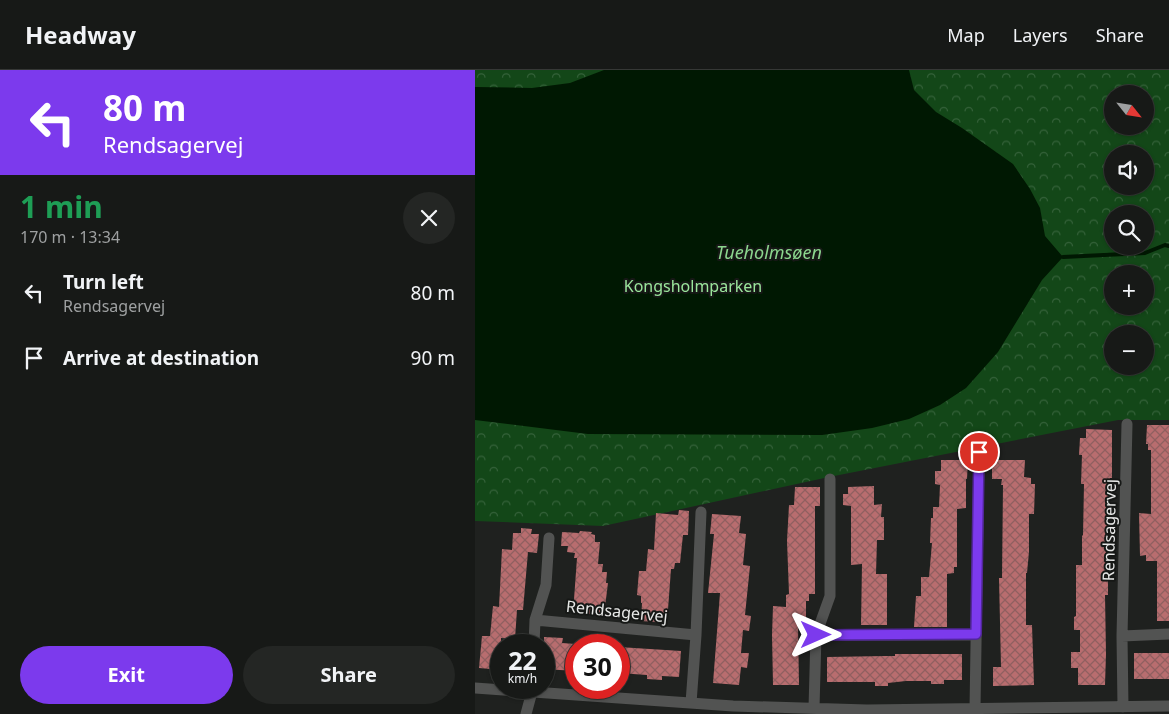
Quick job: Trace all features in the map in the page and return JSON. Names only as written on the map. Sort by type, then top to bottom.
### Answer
[{"type":"street","name":"Rendsagervej","points":[[1119,709],[1127,424]]},
{"type":"street","points":[[975,708],[979,452]]},
{"type":"street","points":[[814,708],[816,635],[830,596],[830,480]]},
{"type":"street","points":[[691,703],[701,512]]},
{"type":"street","name":"Rendsagervej","points":[[534,634],[535,620],[546,585],[549,538]]},
{"type":"street","name":"Rendsagervej","points":[[535,620],[696,635]]},
{"type":"street","points":[[816,635],[976,634]]},
{"type":"street","points":[[1122,636],[1169,634]]},
{"type":"street","points":[[475,688],[490,689]]},
{"type":"street","points":[[555,692],[691,703],[732,710],[814,708],[866,712],[975,708],[1025,711],[1169,706]]},
{"type":"street","points":[[526,714],[530,699]]},
{"type":"green space","name":"Tueholmsøen","points":[[475,70],[1169,70],[1169,420],[1118,420],[829,477],[603,526],[475,521]]},
{"type":"water","name":"Tueholmsøen","points":[[604,70],[909,70],[914,90],[936,112],[1013,164],[1040,208],[1045,236],[1063,257],[1042,280],[998,352],[966,388],[940,405],[909,419],[872,428],[822,435],[588,434],[475,420],[475,87],[532,88],[570,83]]},
{"type":"building","points":[[1147,425],[1169,425],[1169,621],[1157,621],[1157,561],[1146,561],[1146,555],[1140,556],[1139,513],[1151,514],[1151,450],[1148,450],[1148,444],[1146,444]]},
{"type":"building","points":[[1086,429],[1112,430],[1108,595],[1105,595],[1105,685],[1078,685],[1078,668],[1071,668],[1071,652],[1080,652],[1080,630],[1074,630],[1074,617],[1076,616],[1076,565],[1082,565],[1084,484],[1081,484],[1082,455],[1079,455],[1080,438],[1086,438]]},
{"type":"building","points":[[941,460],[968,460],[966,508],[957,509],[957,567],[954,567],[954,573],[947,574],[947,627],[914,627],[916,596],[921,596],[921,577],[929,577],[932,543],[930,543],[931,518],[933,518],[933,507],[939,507],[940,485],[935,484],[935,471],[941,471]]},
{"type":"building","points":[[992,460],[1025,460],[1024,477],[1031,478],[1031,484],[1035,484],[1034,514],[1029,514],[1029,552],[1026,573],[1026,625],[1032,625],[1034,685],[993,686],[993,667],[1001,667],[999,578],[1002,578],[1003,485],[1001,485],[1002,479],[992,479]]},
{"type":"building","points":[[874,486],[874,505],[882,504],[881,517],[884,517],[884,540],[877,540],[876,574],[887,574],[887,625],[861,625],[862,564],[851,565],[851,506],[843,505],[843,494],[848,494],[848,487]]},
{"type":"building","points":[[795,487],[820,487],[820,506],[815,506],[815,594],[809,594],[809,601],[806,601],[806,625],[798,625],[799,685],[773,685],[773,606],[786,607],[786,595],[789,594],[787,541],[789,505],[794,505]]},
{"type":"building","points":[[679,510],[689,511],[688,535],[683,535],[680,563],[675,563],[674,569],[671,569],[667,623],[641,621],[641,596],[637,595],[639,571],[646,571],[648,549],[654,550],[656,513],[678,515]]},
{"type":"building","points":[[712,514],[741,516],[739,533],[746,534],[743,565],[750,566],[745,615],[751,616],[749,631],[743,630],[741,653],[749,653],[747,668],[741,667],[739,685],[713,683],[720,593],[708,593],[714,534],[710,534]]},
{"type":"building","points":[[521,528],[532,529],[531,534],[539,534],[537,553],[528,552],[523,610],[517,610],[515,634],[490,634],[493,606],[499,607],[502,549],[512,550],[513,533],[521,533]]},
{"type":"building","points":[[580,531],[592,532],[591,534],[595,535],[595,542],[600,542],[598,564],[603,564],[602,572],[607,572],[606,583],[608,583],[604,615],[573,613],[577,558],[574,558],[575,553],[567,552],[568,546],[561,546],[562,532],[579,533]]},
{"type":"building","points":[[482,636],[490,636],[490,669],[479,668]]},
{"type":"building","points":[[555,638],[563,638],[562,643],[565,643],[565,670],[555,670]]},
{"type":"building","points":[[630,648],[681,651],[679,677],[662,676],[662,680],[647,679],[647,675],[630,674]]},
{"type":"building","points":[[1134,653],[1169,653],[1169,679],[1134,679]]},
{"type":"building","points":[[895,654],[962,654],[962,680],[944,680],[944,684],[931,684],[931,681],[906,681],[888,683],[888,686],[875,686],[875,682],[827,682],[827,657],[895,656]]},
{"type":"waterway","points":[[1063,257],[1145,253],[1165,245],[1169,246]]},
{"type":"route","points":[[816,635],[976,634],[979,452]]},
{"type":"park label","name":"Kongsholmparken","points":[[693,286]]}]
